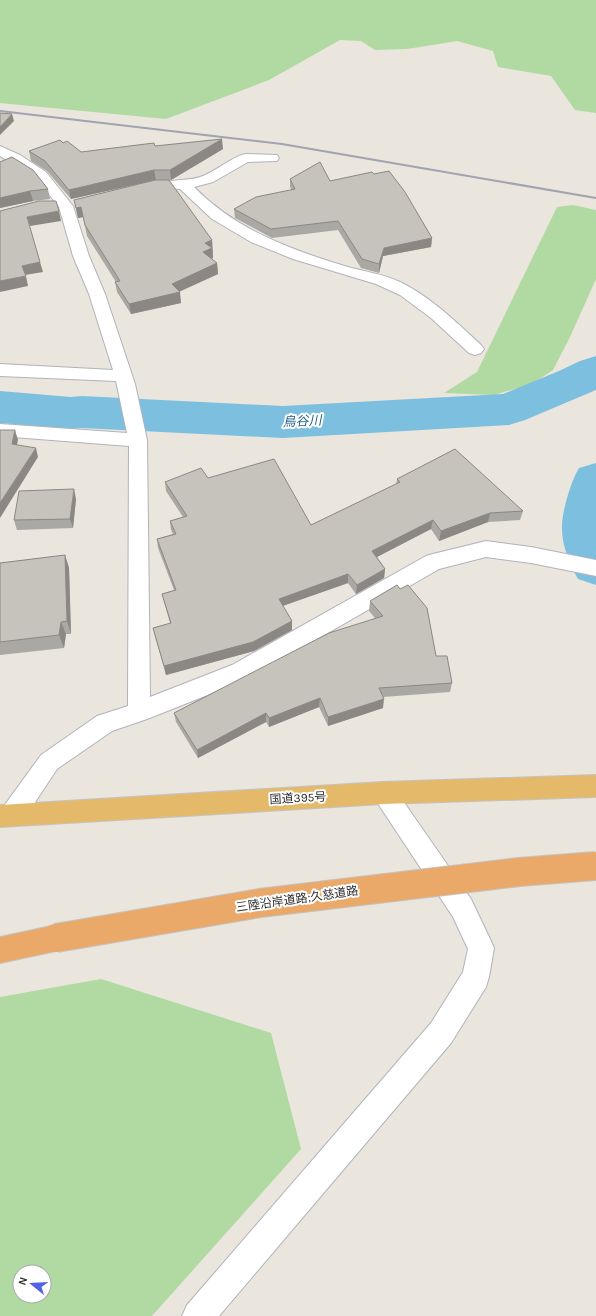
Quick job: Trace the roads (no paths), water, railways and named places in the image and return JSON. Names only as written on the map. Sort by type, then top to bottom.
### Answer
[{"type":"highway","name":"国道395号","points":[[7,815],[383,793],[596,786]]},
{"type":"highway","name":"三陸沿岸道路;久慈道路","points":[[0,950],[56,938],[260,903],[519,872],[596,866]]},
{"type":"street","points":[[0,150],[42,175],[73,204],[80,256],[97,294],[125,380],[137,433],[139,712]]},
{"type":"street","points":[[156,185],[184,185],[208,179],[244,158],[272,158]]},
{"type":"street","points":[[184,185],[191,194],[232,227],[271,246],[301,258],[393,285],[423,303],[475,349]]},
{"type":"street","points":[[45,205],[58,203],[73,204]]},
{"type":"street","points":[[0,370],[125,380]]},
{"type":"street","points":[[0,430],[137,433]]},
{"type":"street","points":[[7,815],[49,762],[105,723],[139,712],[240,672],[433,562],[486,549],[531,555],[596,568]]},
{"type":"street","points":[[198,1316],[441,1033],[476,977],[481,948],[462,908],[383,793]]},
{"type":"waterway","name":"鳥谷川","points":[[0,407],[71,413],[82,412],[283,422],[509,409],[575,382],[596,371]]},
{"type":"waterway","points":[[596,481],[587,528],[596,565]]},
{"type":"railway","points":[[0,111],[282,144],[596,198]]}]
